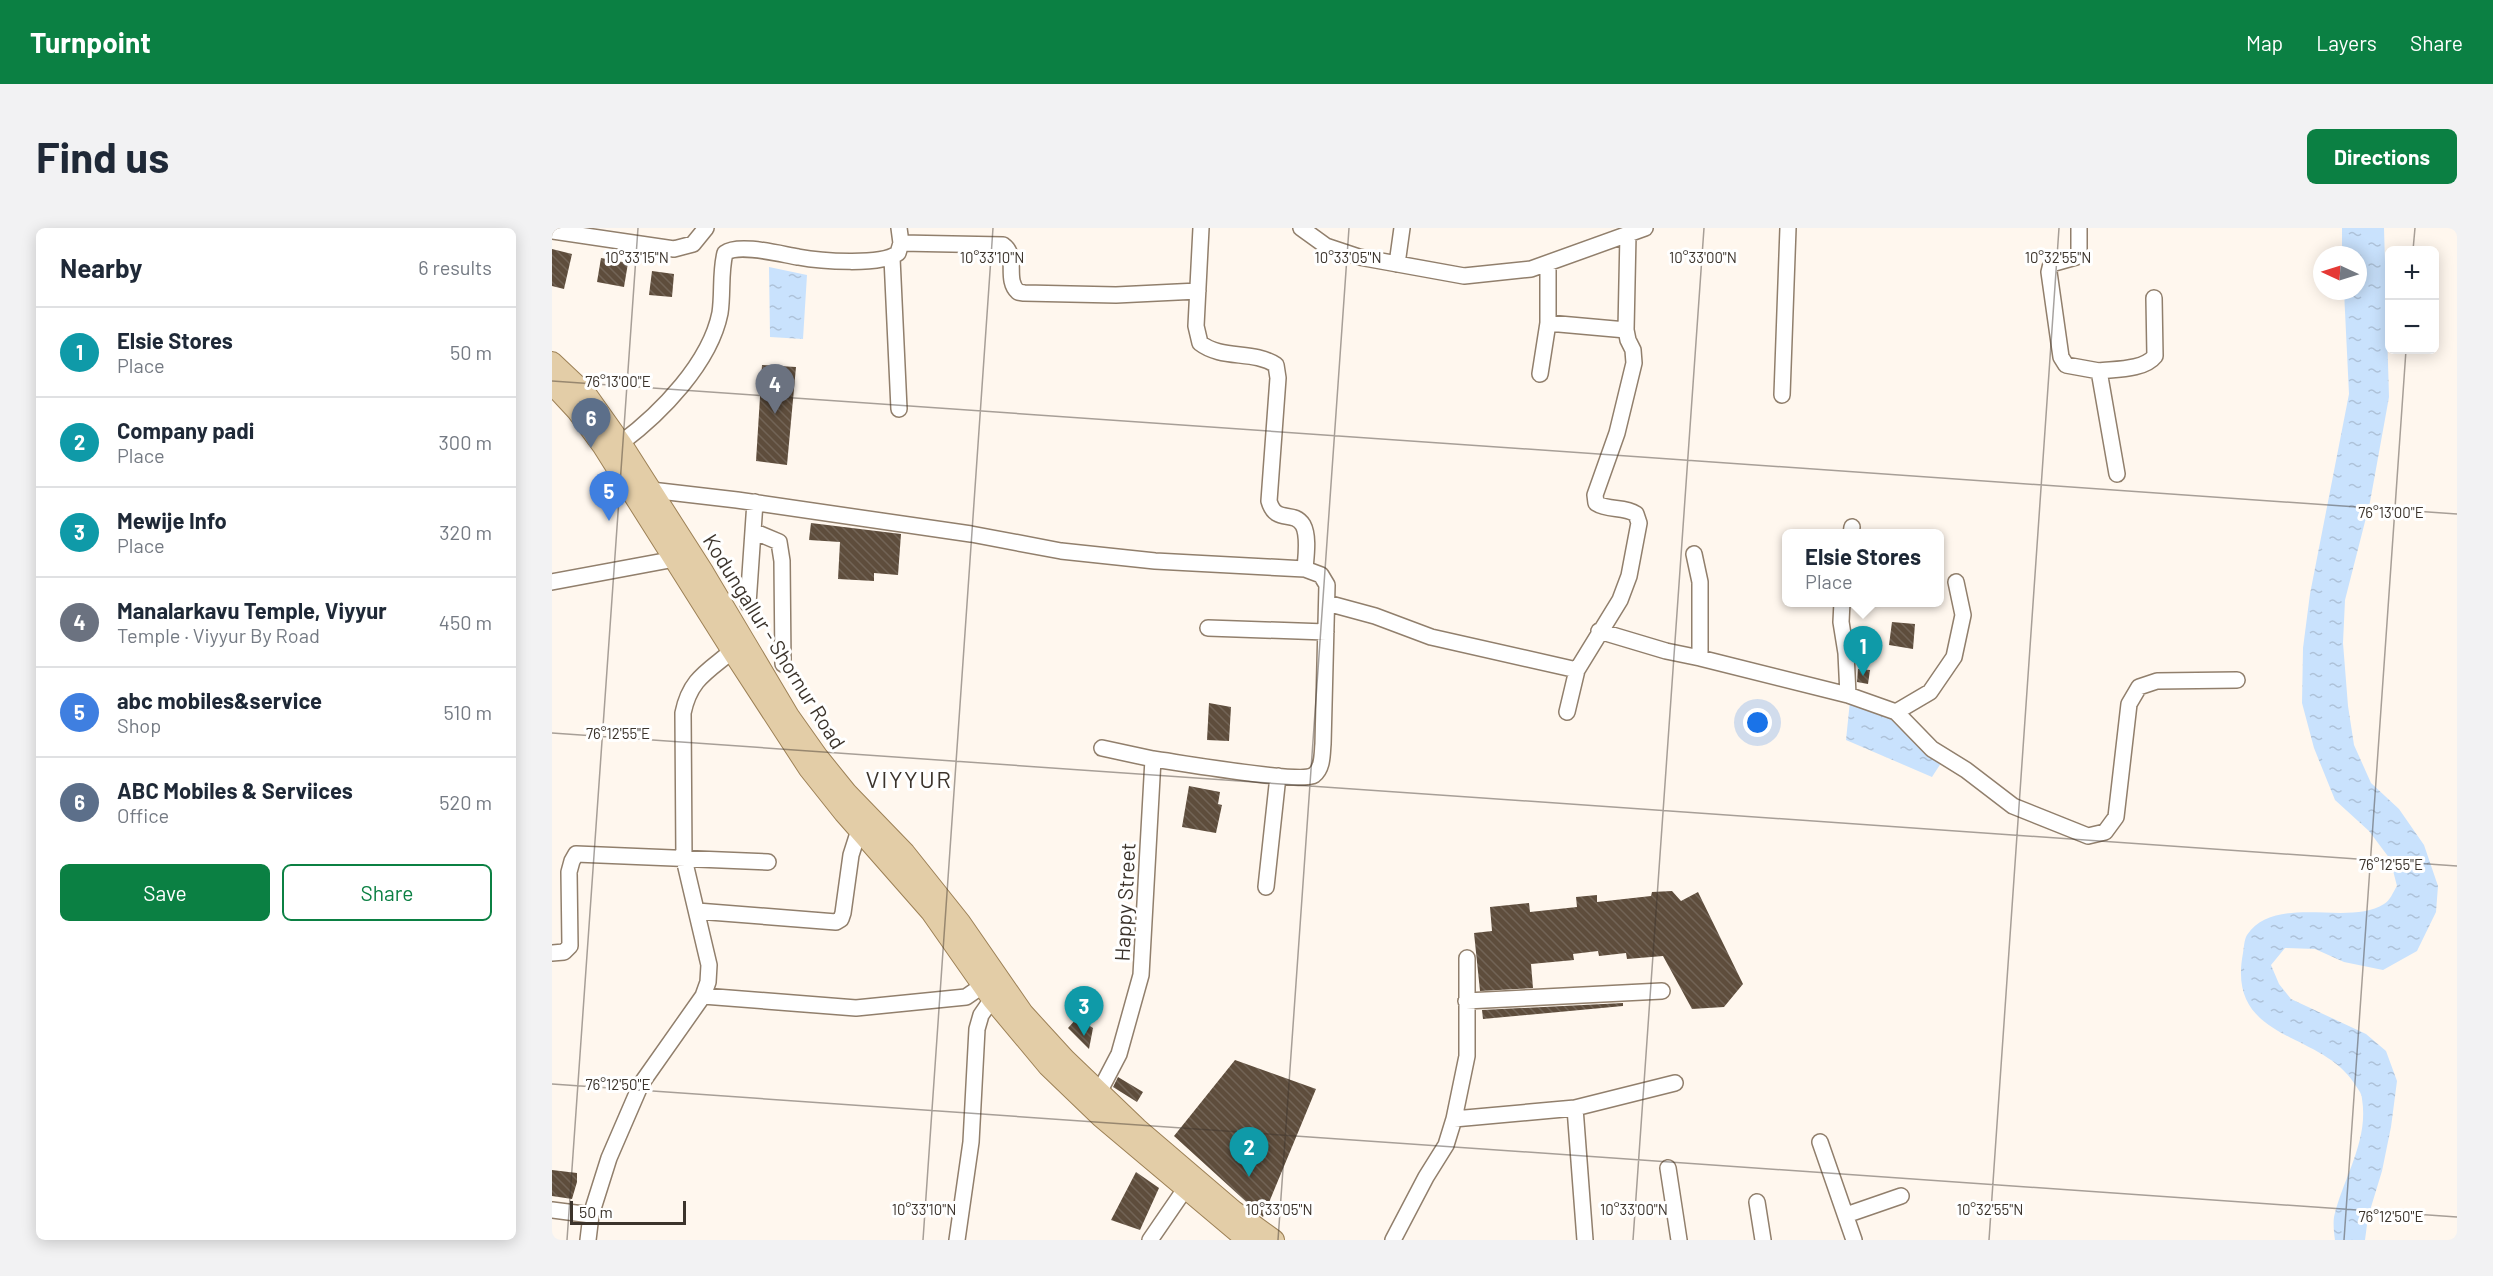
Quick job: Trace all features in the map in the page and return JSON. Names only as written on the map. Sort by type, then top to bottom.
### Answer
[{"type":"main road","name":"Kodungallur - Shornur Road","points":[[552,362],[587,395],[621,443],[629,472],[675,559],[809,769],[931,912],[987,992],[1048,1066],[1137,1128],[1234,1210],[1274,1240]]},
{"type":"main road","name":"Kodungallur - Shornur Road","points":[[552,384],[629,472],[651,490],[789,716],[818,757],[847,793],[905,853],[960,922],[1023,1013],[1065,1059],[1095,1099],[1185,1189],[1247,1240]]},
{"type":"street","points":[[552,231],[581,232],[674,249],[693,244],[706,228]]},
{"type":"street","points":[[1201,228],[1196,326],[1200,343],[1210,351],[1266,359],[1276,365],[1278,378],[1269,501],[1272,512],[1297,519],[1303,525],[1306,542],[1305,569]]},
{"type":"street","points":[[1301,228],[1326,246],[1359,257],[1464,276],[1531,269],[1645,228]]},
{"type":"street","points":[[1397,264],[1402,228]]},
{"type":"street","points":[[1782,395],[1788,228]]},
{"type":"street","points":[[2079,228],[2079,254],[2076,257],[2051,264],[2049,272],[2061,357],[2066,365],[2099,371],[2150,362],[2155,356],[2154,298]]},
{"type":"street","points":[[1567,712],[1577,670],[1620,600],[1629,576],[1639,523],[1636,514],[1630,510],[1602,507],[1596,503],[1595,495],[1617,433],[1634,363],[1633,350],[1626,330],[1628,234]]},
{"type":"street","points":[[621,443],[642,427],[692,374],[711,341],[720,313],[725,253],[735,249],[801,258],[858,260],[892,258],[898,253],[900,236],[1004,245],[1010,252],[1012,284],[1018,292],[1116,296],[1198,291]]},
{"type":"street","points":[[892,258],[899,409]]},
{"type":"street","points":[[1540,374],[1548,323],[1548,263]]},
{"type":"street","points":[[1548,323],[1626,330]]},
{"type":"street","points":[[2099,371],[2117,474]]},
{"type":"street","points":[[651,490],[755,502],[971,534],[1061,551],[1155,561],[1305,569],[1321,575],[1327,585],[1323,744],[1320,767],[1313,775],[1303,778],[1278,776],[1153,759],[1102,748]]},
{"type":"street","points":[[748,604],[755,502]]},
{"type":"street","points":[[753,531],[779,542],[782,561],[783,664]]},
{"type":"street","points":[[1694,554],[1700,582],[1700,658]]},
{"type":"street","points":[[552,582],[675,559]]},
{"type":"street","points":[[1896,712],[1930,692],[1954,657],[1963,615],[1956,582]]},
{"type":"street","points":[[1327,603],[1375,616],[1431,637],[1577,670]]},
{"type":"street","points":[[1842,607],[1841,622],[1846,653],[1848,695]]},
{"type":"street","points":[[1208,628],[1326,632]]},
{"type":"street","points":[[1599,631],[1666,651],[1848,695],[1896,712],[1932,749],[1966,770],[2013,806],[2088,836],[2105,832],[2116,817],[2128,704],[2139,687],[2157,681],[2237,680]]},
{"type":"street","points":[[588,1240],[591,1215],[609,1158],[640,1084],[704,996],[708,982],[708,965],[684,859],[683,713],[687,696],[694,682],[732,651]]},
{"type":"street","name":"Happy Street","points":[[1095,1099],[1119,1054],[1142,975],[1153,759]]},
{"type":"street","points":[[1266,887],[1278,776]]},
{"type":"street","points":[[697,911],[836,922],[841,919],[843,913],[851,855],[859,830]]},
{"type":"street","points":[[552,953],[564,951],[570,946],[569,872],[576,854],[768,862]]},
{"type":"street","points":[[1393,1240],[1426,1177],[1446,1145],[1454,1119],[1467,1056],[1467,958]]},
{"type":"street","points":[[1466,1001],[1662,991]]},
{"type":"street","points":[[704,996],[856,1008],[966,997],[987,992],[977,1029],[971,1142],[957,1240]]},
{"type":"street","points":[[1454,1119],[1575,1108],[1675,1083]]},
{"type":"street","points":[[1575,1108],[1585,1240]]},
{"type":"street","points":[[1820,1142],[1854,1240]]},
{"type":"street","points":[[1668,1168],[1679,1240]]},
{"type":"street","points":[[1150,1240],[1185,1189]]},
{"type":"street","points":[[1846,1215],[1901,1196]]},
{"type":"street","points":[[1757,1202],[1763,1240]]},
{"type":"street","points":[[552,1210],[591,1215]]},
{"type":"water","points":[[2342,228],[2384,228],[2385,354],[2388,354],[2389,397],[2370,502],[2345,600],[2343,643],[2348,706],[2354,745],[2371,783],[2399,809],[2424,845],[2438,886],[2436,912],[2417,951],[2383,970],[2344,962],[2315,949],[2285,948],[2271,965],[2279,984],[2291,999],[2366,1034],[2386,1051],[2397,1081],[2391,1127],[2382,1171],[2368,1217],[2365,1240],[2335,1240],[2334,1226],[2338,1202],[2359,1145],[2363,1115],[2362,1097],[2354,1083],[2338,1066],[2261,1019],[2248,1003],[2241,982],[2245,939],[2260,923],[2276,916],[2294,913],[2352,913],[2369,910],[2386,903],[2397,886],[2390,859],[2369,831],[2335,800],[2314,748],[2302,703],[2303,648],[2310,594],[2349,394],[2344,300],[2367,300],[2367,246],[2342,246]]},
{"type":"water","points":[[769,267],[807,275],[803,339],[770,337]]},
{"type":"water","points":[[1850,701],[1892,716],[1943,760],[1932,777],[1846,740]]},
{"type":"building","points":[[552,249],[572,254],[564,289],[552,286]]},
{"type":"building","points":[[601,258],[628,263],[624,287],[597,282]]},
{"type":"building","points":[[652,271],[674,274],[672,297],[649,295]]},
{"type":"building","points":[[762,365],[796,367],[787,465],[756,461]]},
{"type":"building","points":[[811,523],[901,534],[898,575],[874,573],[874,581],[838,579],[840,542],[809,540]]},
{"type":"building","points":[[1892,622],[1915,624],[1913,649],[1889,645]]},
{"type":"building","points":[[1858,669],[1870,670],[1868,684],[1857,682]]},
{"type":"building","points":[[1209,703],[1231,707],[1229,741],[1207,740]]},
{"type":"building","points":[[1189,786],[1220,792],[1218,804],[1222,805],[1216,833],[1182,827]]},
{"type":"building","points":[[1672,891],[1681,901],[1698,892],[1743,984],[1724,1007],[1692,1009],[1663,956],[1627,959],[1626,953],[1599,956],[1598,951],[1573,954],[1574,960],[1531,964],[1533,988],[1480,991],[1474,933],[1492,931],[1490,907],[1529,903],[1530,912],[1577,907],[1576,897],[1597,895],[1597,902],[1651,896],[1652,892]]},
{"type":"building","points":[[1623,1003],[1623,1006],[1483,1019],[1482,1010]]},
{"type":"building","points":[[1077,1018],[1093,1028],[1089,1049],[1068,1028]]},
{"type":"building","points":[[1235,1060],[1316,1089],[1263,1217],[1174,1136]]},
{"type":"building","points":[[1118,1077],[1143,1092],[1137,1102],[1113,1087]]},
{"type":"building","points":[[552,1170],[577,1173],[572,1199],[552,1196]]},
{"type":"building","points":[[1136,1172],[1159,1188],[1140,1230],[1111,1220]]},
{"type":"place","name":"Manalarkavu Temple, Viyyur","points":[[775,414]]},
{"type":"place","name":"ABC Mobiles & Serviices","points":[[591,448]]},
{"type":"place","name":"abc mobiles&service","points":[[609,521]]},
{"type":"place","name":"Elsie Stores","points":[[1863,676]]},
{"type":"place","name":"Mewije Info","points":[[1084,1036]]},
{"type":"place","name":"Company padi","points":[[1249,1177]]},
{"type":"district","name":"VIYYUR","points":[[909,778]]}]
